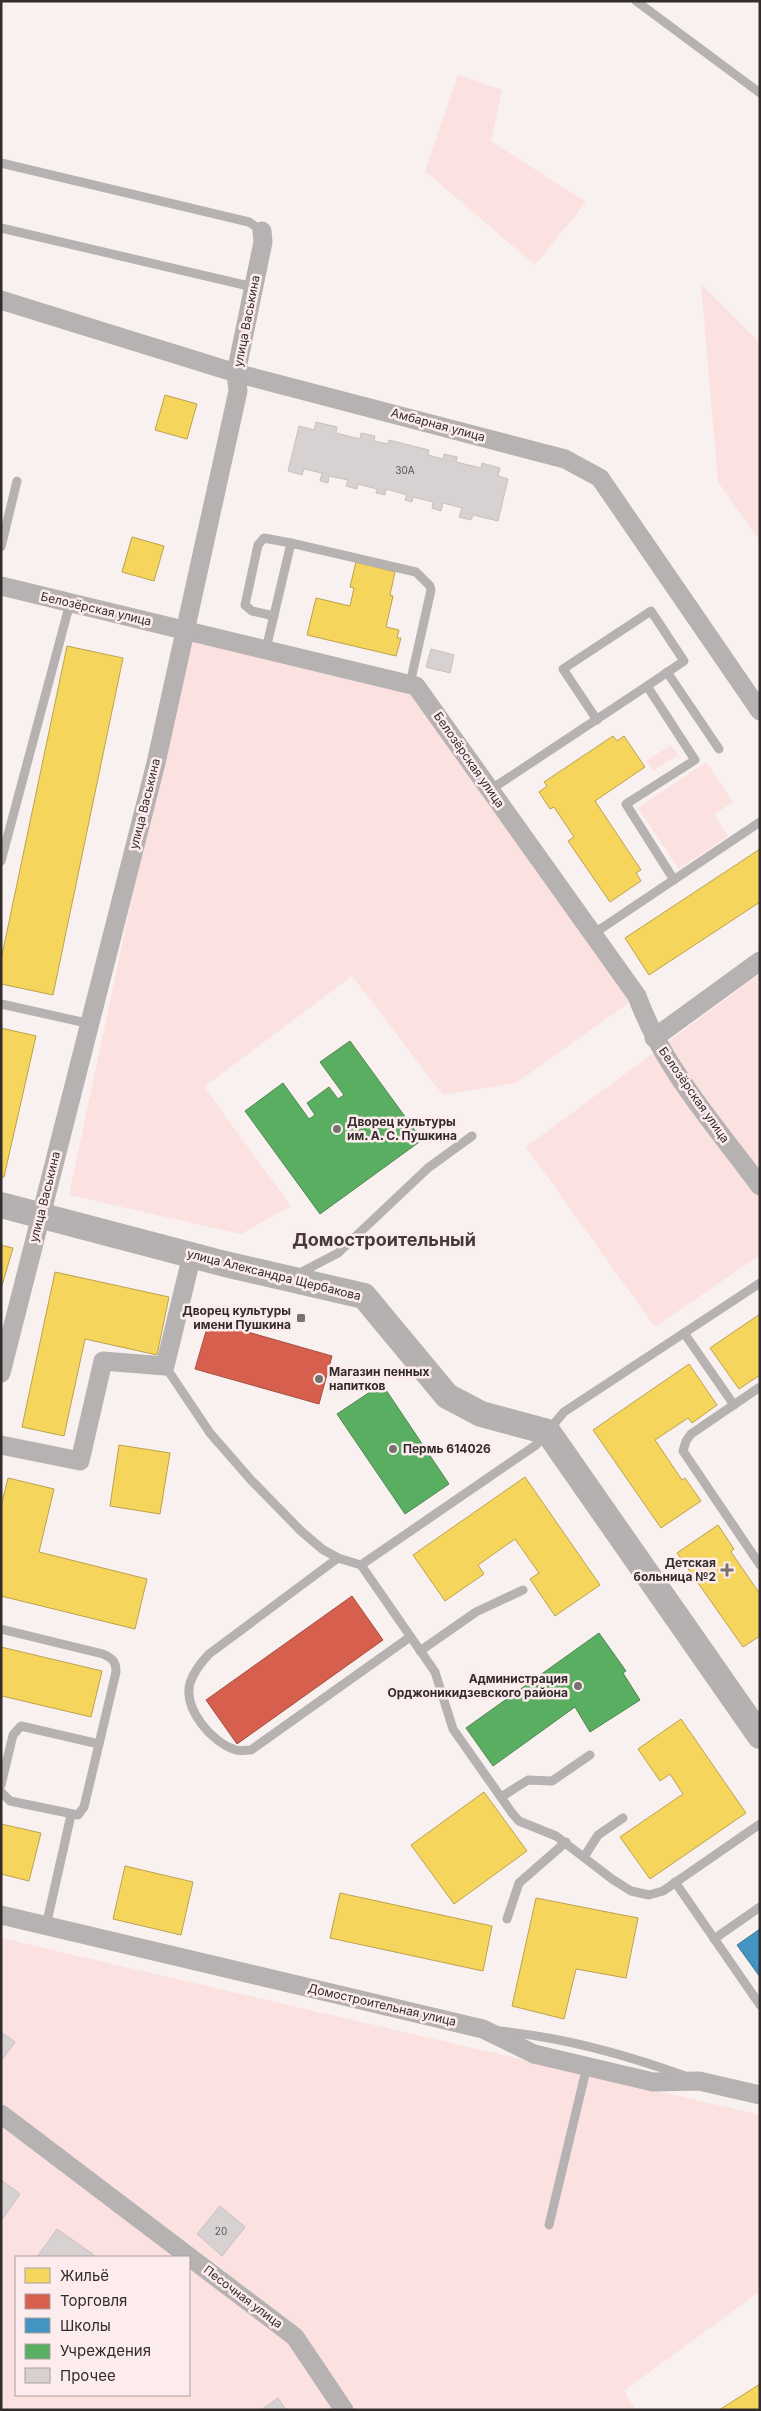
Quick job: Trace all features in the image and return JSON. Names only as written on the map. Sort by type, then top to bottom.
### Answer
[{"type":"street","name":"улица Васькина","points":[[1,1373],[6,1330],[40,1216],[91,1024],[156,763],[184,629],[238,391],[236,373],[264,242],[262,231]]},
{"type":"street","name":"Амбарная улица","points":[[1,300],[236,373],[565,459],[600,478],[760,711]]},
{"type":"street","name":"Белозёрская улица","points":[[1,586],[416,686],[637,996],[654,1038],[668,1063],[760,1186]]},
{"type":"street","points":[[654,1038],[760,960]]},
{"type":"street","name":"улица Александра Щербакова","points":[[1,1205],[192,1255],[364,1296],[447,1396],[481,1414],[548,1432]]},
{"type":"street","points":[[1,1445],[80,1461],[103,1361],[164,1366],[192,1255]]},
{"type":"street","points":[[548,1432],[760,1736]]},
{"type":"street","name":"Домостроительная улица","points":[[1,1915],[483,2029],[534,2054],[653,2082],[699,2081],[760,2095]]},
{"type":"street","name":"Песочная улица","points":[[1,2114],[188,2256]]},
{"type":"street","name":"Песочная улица","points":[[190,2257],[295,2337],[344,2410]]},
{"type":"lane","points":[[636,1],[760,93]]},
{"type":"lane","points":[[1,164],[248,222],[257,226],[262,231]]},
{"type":"lane","points":[[1,228],[253,287]]},
{"type":"lane","points":[[1,547],[17,482]]},
{"type":"lane","points":[[274,616],[252,611],[245,605],[258,545],[264,538],[291,542],[416,572],[430,586],[431,594],[410,684]]},
{"type":"lane","points":[[266,649],[291,542]]},
{"type":"lane","points":[[1,861],[70,603]]},
{"type":"lane","points":[[490,790],[597,720],[684,661],[651,611],[563,669],[597,720]]},
{"type":"lane","points":[[667,672],[719,749]]},
{"type":"lane","points":[[647,686],[695,760],[626,804],[674,880]]},
{"type":"lane","points":[[593,934],[760,822]]},
{"type":"lane","points":[[1,1004],[91,1024]]},
{"type":"lane","points":[[289,1278],[338,1253],[428,1168],[472,1136]]},
{"type":"lane","points":[[361,1565],[536,1445],[564,1412],[760,1283]]},
{"type":"lane","points":[[684,1333],[734,1405]]},
{"type":"lane","points":[[164,1366],[210,1432],[251,1480],[301,1532],[322,1549],[338,1558],[361,1565],[435,1672],[453,1729],[519,1821],[566,1842],[631,1891],[649,1895],[664,1890],[760,1824]]},
{"type":"lane","points":[[760,1387],[691,1434],[686,1441],[683,1451],[760,1565]]},
{"type":"lane","points":[[338,1558],[209,1654],[196,1669],[189,1685],[190,1701],[200,1721],[212,1735],[237,1750],[251,1750],[410,1637]]},
{"type":"lane","points":[[420,1651],[476,1612],[523,1590]]},
{"type":"lane","points":[[1,1629],[103,1654],[112,1658],[116,1665],[116,1672],[84,1807],[78,1815],[10,1801],[1,1792]]},
{"type":"lane","points":[[1,1786],[13,1735],[21,1726],[99,1744]]},
{"type":"lane","points":[[501,1797],[528,1780],[552,1781],[590,1755]]},
{"type":"lane","points":[[46,1926],[71,1815]]},
{"type":"lane","points":[[584,1857],[598,1835],[623,1818]]},
{"type":"lane","points":[[507,1919],[520,1883],[566,1842]]},
{"type":"lane","points":[[675,1882],[760,2005]]},
{"type":"lane","points":[[714,1939],[760,1907]]},
{"type":"lane","points":[[483,2029],[544,2035],[639,2059],[699,2081]]},
{"type":"lane","points":[[549,2225],[587,2066]]},
{"type":"shaded area","points":[[458,75],[502,90],[491,141],[586,202],[535,265],[425,171]]},
{"type":"shaded area","points":[[701,284],[760,343],[760,541],[718,482]]},
{"type":"shaded area","points":[[188,633],[405,685],[634,999],[516,1083],[443,1095],[352,976],[204,1087],[291,1206],[241,1234],[69,1195]]},
{"type":"shaded area","points":[[671,745],[678,755],[653,771],[646,761]]},
{"type":"shaded area","points":[[706,762],[733,802],[714,815],[728,836],[679,869],[638,808]]},
{"type":"shaded area","points":[[760,974],[760,1255],[655,1327],[526,1147]]},
{"type":"shaded area","points":[[1,1938],[760,2115],[760,2291],[624,2391],[636,2410],[1,2410]]},
{"type":"building: Жильё","points":[[165,395],[197,404],[187,439],[155,430]]},
{"type":"building: Жильё","points":[[132,537],[164,546],[154,581],[122,572]]},
{"type":"building: Жильё","points":[[356,562],[395,572],[390,595],[393,596],[386,627],[399,630],[397,638],[401,638],[396,656],[307,635],[316,598],[350,606],[354,588],[350,587]]},
{"type":"building: Жильё","points":[[67,646],[123,658],[53,995],[1,984],[1,960]]},
{"type":"building: Жильё","points":[[613,736],[617,741],[624,736],[645,767],[595,801],[641,870],[636,873],[641,881],[610,902],[568,841],[574,837],[554,807],[550,809],[539,792],[547,786],[544,782]]},
{"type":"building: Жильё","points":[[760,849],[760,902],[649,975],[625,938]]},
{"type":"building: Жильё","points":[[1,1028],[36,1036],[4,1177],[1,1177]]},
{"type":"building: Жильё","points":[[1,1245],[13,1248],[1,1289]]},
{"type":"building: Жильё","points":[[55,1272],[169,1297],[157,1355],[85,1339],[64,1436],[22,1427]]},
{"type":"building: Жильё","points":[[760,1314],[760,1375],[739,1389],[710,1348]]},
{"type":"building: Жильё","points":[[689,1364],[717,1405],[692,1423],[688,1418],[655,1440],[682,1480],[685,1478],[701,1501],[661,1528],[593,1430]]},
{"type":"building: Жильё","points":[[119,1445],[170,1453],[160,1514],[110,1506]]},
{"type":"building: Жильё","points":[[525,1477],[600,1585],[555,1616],[530,1579],[539,1573],[515,1539],[478,1565],[484,1574],[445,1601],[413,1555]]},
{"type":"building: Жильё","points":[[8,1478],[54,1489],[39,1552],[147,1579],[135,1629],[1,1596],[1,1507]]},
{"type":"building: Жильё","points":[[718,1525],[734,1549],[731,1552],[760,1594],[760,1636],[743,1647],[677,1553]]},
{"type":"building: Жильё","points":[[1,1647],[102,1671],[91,1717],[2,1696],[1,1699]]},
{"type":"building: Жильё","points":[[681,1719],[746,1813],[650,1879],[620,1837],[683,1794],[670,1774],[660,1781],[638,1749]]},
{"type":"building: Жильё","points":[[484,1792],[527,1851],[454,1904],[411,1845]]},
{"type":"building: Жильё","points":[[1,1824],[41,1833],[29,1881],[1,1874]]},
{"type":"building: Жильё","points":[[125,1866],[193,1882],[181,1935],[113,1919]]},
{"type":"building: Жильё","points":[[340,1893],[492,1926],[483,1971],[330,1938]]},
{"type":"building: Жильё","points":[[536,1898],[638,1918],[626,1978],[576,1969],[564,2019],[512,2006]]},
{"type":"building: Жильё","points":[[760,2384],[760,2410],[719,2410]]},
{"type":"building: Торговля","points":[[209,1321],[332,1356],[319,1404],[195,1369]]},
{"type":"building: Торговля","points":[[352,1596],[383,1640],[237,1744],[206,1700]]},
{"type":"building: Школы","points":[[760,1929],[760,1977],[737,1945]]},
{"type":"building: Учреждения","name":"Дворец культуры им. А. С. Пушкина","points":[[350,1041],[422,1140],[320,1214],[245,1111],[283,1083],[309,1119],[315,1115],[307,1103],[329,1087],[338,1099],[344,1095],[320,1062]]},
{"type":"building: Учреждения","name":"Пермь 614026","points":[[382,1384],[449,1484],[405,1514],[337,1414]]},
{"type":"building: Учреждения","name":"Администрация Орджоникидзевского района","points":[[599,1633],[626,1671],[623,1673],[640,1700],[590,1732],[575,1707],[493,1766],[466,1728]]},
{"type":"building: Прочее","points":[[316,422],[337,427],[336,433],[360,439],[361,433],[375,436],[374,441],[388,444],[389,440],[429,450],[428,455],[443,459],[444,454],[457,457],[456,462],[481,468],[482,463],[500,468],[498,476],[508,479],[498,521],[473,515],[471,520],[459,517],[462,508],[443,503],[441,511],[432,508],[433,502],[413,497],[412,502],[405,500],[407,495],[386,489],[385,495],[376,493],[377,489],[358,484],[357,489],[346,486],[348,480],[329,476],[328,483],[320,481],[322,473],[304,469],[302,475],[288,471],[299,426],[314,430]]},
{"type":"building: Прочее","points":[[431,649],[454,655],[450,673],[426,667]]},
{"type":"building: Прочее","points":[[1,2032],[15,2042],[1,2061]]},
{"type":"building: Прочее","points":[[1,2180],[20,2194],[1,2221]]},
{"type":"building: Прочее","points":[[220,2206],[245,2227],[222,2256],[197,2234]]},
{"type":"building: Прочее","points":[[57,2229],[94,2255],[93,2256],[38,2256]]},
{"type":"building: Прочее","points":[[278,2398],[286,2410],[261,2410]]},
{"type":"place","name":"Дворец культуры им. А. С. Пушкина","points":[[337,1129]]},
{"type":"place","name":"Дворец культуры имени Пушкина","points":[[301,1318]]},
{"type":"place","name":"Магазин пенных напитков","points":[[319,1379]]},
{"type":"place","name":"Пермь 614026","points":[[393,1449]]},
{"type":"place","name":"Детская больница №2","points":[[727,1570]]},
{"type":"place","name":"Администрация Орджоникидзевского района","points":[[578,1686]]},
{"type":"district","name":"Домостроительный","points":[[384,1240]]}]
